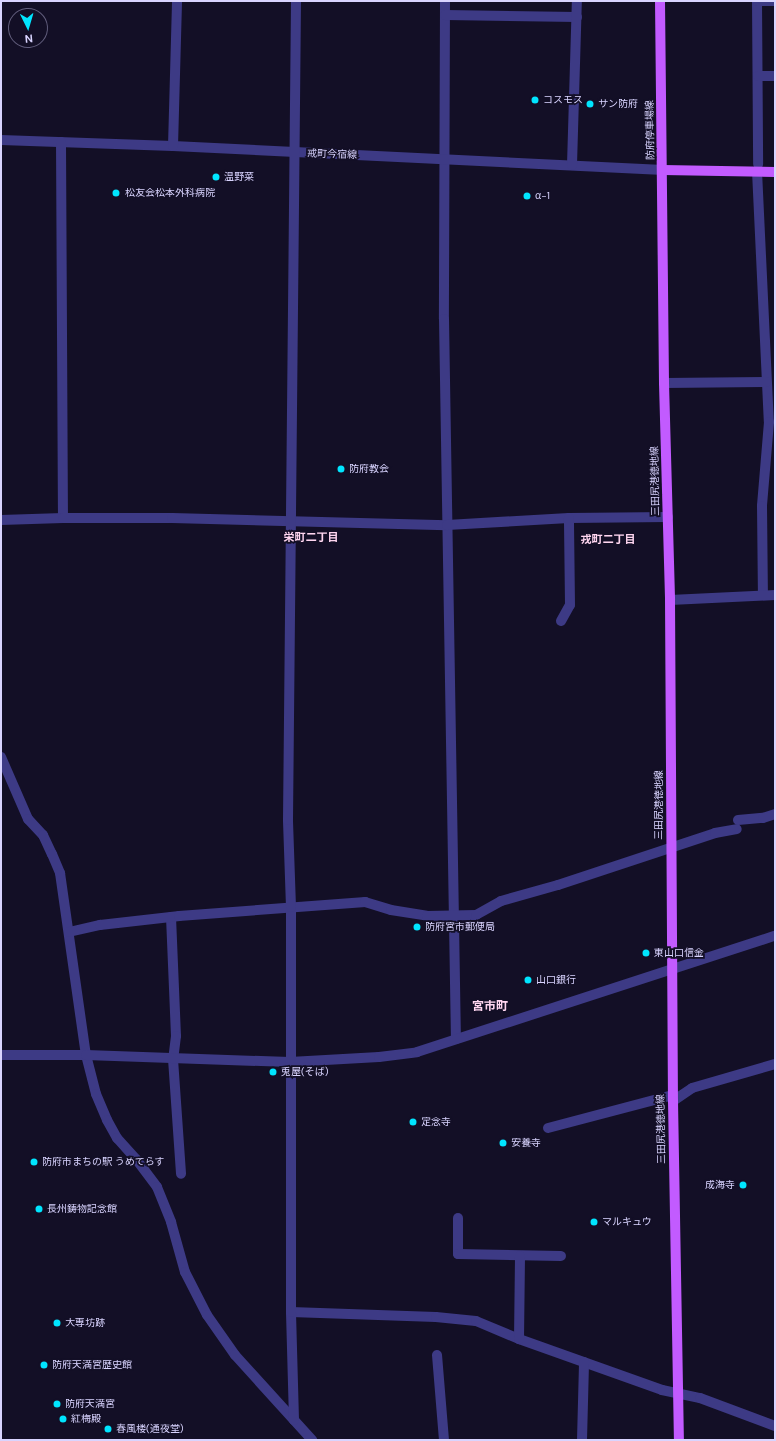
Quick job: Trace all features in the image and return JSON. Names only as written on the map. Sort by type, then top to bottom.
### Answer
[{"type":"main road","name":"防府停車場線","points":[[660,1],[663,170],[758,167],[775,172]]},
{"type":"main road","name":"三田尻港徳地線","points":[[663,170],[664,384],[670,600],[673,1098],[679,1440]]},
{"type":"street","points":[[173,146],[177,1]]},
{"type":"street","points":[[294,1420],[291,1312],[291,906],[288,820],[296,1]]},
{"type":"street","points":[[445,1],[443,158],[444,319],[456,1040]]},
{"type":"street","points":[[572,165],[577,1]]},
{"type":"street","points":[[763,594],[762,506],[769,422],[766,382],[758,167],[757,1],[775,1]]},
{"type":"street","points":[[445,15],[577,17]]},
{"type":"street","points":[[758,76],[775,76]]},
{"type":"street","name":"戒町今宿線","points":[[1,140],[443,158],[663,170]]},
{"type":"street","points":[[61,142],[63,518]]},
{"type":"street","points":[[664,384],[766,382]]},
{"type":"street","points":[[1,520],[63,518],[292,520],[447,525],[570,518],[668,517]]},
{"type":"street","points":[[561,621],[570,605],[570,518]]},
{"type":"street","points":[[670,600],[763,594],[775,595]]},
{"type":"street","points":[[1,757],[28,819],[43,835],[60,873],[86,1055],[96,1094],[107,1120],[117,1138],[136,1159],[157,1187],[171,1222],[185,1272],[207,1315],[235,1355],[312,1440]]},
{"type":"street","points":[[69,932],[100,925],[171,917],[291,906],[365,902],[391,910],[427,916],[476,915],[501,901],[775,814]]},
{"type":"street","points":[[171,917],[176,1036],[173,1059],[181,1174]]},
{"type":"street","points":[[1,1055],[86,1055],[290,1062],[387,1056],[417,1052],[775,936]]},
{"type":"street","points":[[548,1128],[673,1098],[692,1088],[775,1064]]},
{"type":"street","points":[[458,1218],[458,1254],[562,1256]]},
{"type":"street","points":[[519,1339],[520,1256]]},
{"type":"street","points":[[291,1312],[460,1319],[476,1321],[519,1339],[662,1390],[678,1392],[700,1398],[775,1426]]},
{"type":"street","points":[[437,1355],[444,1440]]},
{"type":"street","points":[[582,1440],[584,1362]]},
{"type":"place","name":"コスモス","points":[[535,100]]},
{"type":"place","name":"サン防府","points":[[590,104]]},
{"type":"place","name":"温野菜","points":[[216,177]]},
{"type":"place","name":"松友会松本外科病院","points":[[116,193]]},
{"type":"place","name":"α-1","points":[[527,196]]},
{"type":"place","name":"防府教会","points":[[341,469]]},
{"type":"place","name":"防府宮市郵便局","points":[[417,927]]},
{"type":"place","name":"東山口信金","points":[[646,953]]},
{"type":"place","name":"山口銀行","points":[[528,980]]},
{"type":"place","name":"兎屋(そば)","points":[[273,1072]]},
{"type":"place","name":"定念寺","points":[[413,1122]]},
{"type":"place","name":"安養寺","points":[[503,1143]]},
{"type":"place","name":"防府市まちの駅 うめてらす","points":[[34,1162]]},
{"type":"place","name":"成海寺","points":[[743,1185]]},
{"type":"place","name":"長州鋳物記念館","points":[[39,1209]]},
{"type":"place","name":"マルキュウ","points":[[594,1222]]},
{"type":"place","name":"大専坊跡","points":[[57,1323]]},
{"type":"place","name":"防府天満宮歴史館","points":[[44,1365]]},
{"type":"place","name":"防府天満宮","points":[[57,1404]]},
{"type":"place","name":"紅梅殿","points":[[63,1419]]},
{"type":"place","name":"春風楼(通夜堂)","points":[[108,1429]]},
{"type":"district","name":"栄町二丁目","points":[[311,537]]},
{"type":"district","name":"戎町二丁目","points":[[608,539]]},
{"type":"district","name":"宮市町","points":[[490,1007]]}]
